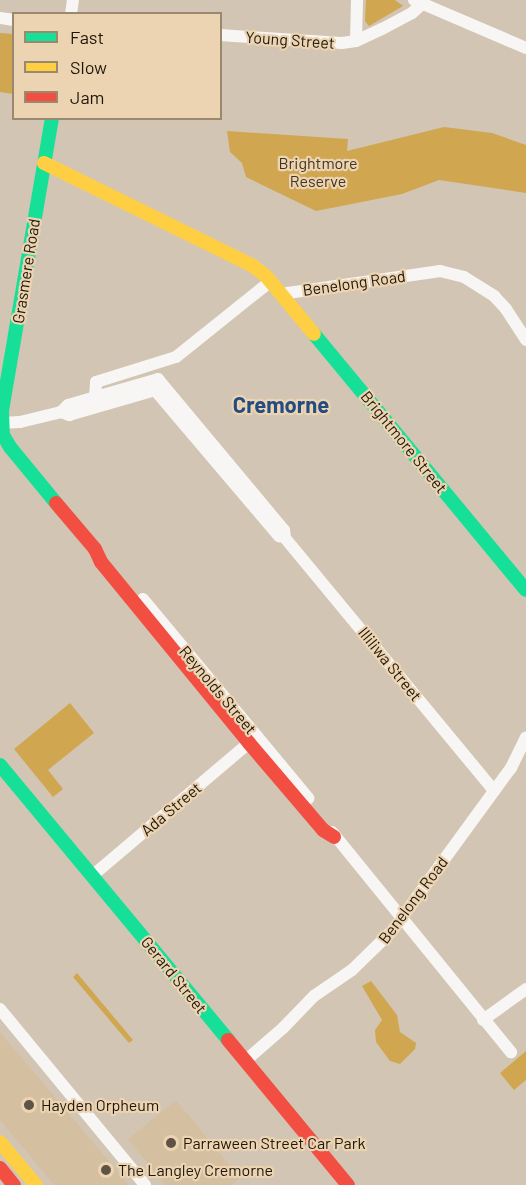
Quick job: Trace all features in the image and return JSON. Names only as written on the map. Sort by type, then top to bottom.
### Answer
[{"type":"main road","name":"Grasmere Road","points":[[1,423],[52,120]]},
{"type":"main road","name":"Benelong Road","points":[[44,163],[253,266],[271,280],[281,294]]},
{"type":"main road","name":"Brightmore Street","points":[[281,294],[526,590]]},
{"type":"main road","name":"Reynolds Street","points":[[1,423],[3,435],[10,447],[94,549],[101,562],[249,743],[323,830],[334,837]]},
{"type":"main road","name":"Gerard Street","points":[[0,765],[348,1185]]},
{"type":"main road","points":[[0,1142],[36,1185]]},
{"type":"main road","points":[[0,1168],[14,1185]]},
{"type":"street","points":[[356,41],[357,0]]},
{"type":"street","name":"Young Street","points":[[222,35],[326,44],[356,41],[397,21],[418,2],[526,48]]},
{"type":"street","name":"Benelong Road","points":[[281,294],[440,271],[464,277],[494,296],[506,309],[526,340]]},
{"type":"street","points":[[95,398],[96,382],[176,357],[271,280]]},
{"type":"street","name":"Illiliwa Street","points":[[1,423],[20,422],[61,412],[68,405],[158,379],[284,530],[285,538]]},
{"type":"street","name":"Illiliwa Street","points":[[61,412],[69,415],[155,390],[278,535],[285,538],[494,791]]},
{"type":"street","name":"Reynolds Street","points":[[94,549],[108,556],[328,823],[334,837],[510,1052]]},
{"type":"street","name":"Benelong Road","points":[[245,1061],[283,1028],[314,996],[365,959],[402,918],[519,755],[526,737]]},
{"type":"street","name":"Ada Street","points":[[92,876],[249,743]]},
{"type":"street","points":[[483,1020],[526,989]]},
{"type":"street","points":[[0,1009],[145,1185]]},
{"type":"shaded area","points":[[0,1032],[129,1185],[54,1185],[0,1120]]},
{"type":"shaded area","name":"Parraween Street Car Park","points":[[176,1100],[240,1178],[232,1185],[165,1185],[128,1139]]},
{"type":"green space","points":[[366,0],[395,0],[403,6],[369,26],[365,21]]},
{"type":"green space","points":[[0,33],[12,34],[12,94],[0,92]]},
{"type":"green space","name":"Brightmore Reserve","points":[[444,127],[492,133],[526,145],[526,193],[439,180],[402,194],[316,211],[246,177],[242,163],[230,152],[227,131],[348,139],[347,151]]},
{"type":"green space","points":[[70,703],[94,733],[48,770],[63,789],[53,797],[14,749]]},
{"type":"green space","points":[[77,973],[133,1040],[129,1043],[73,977]]},
{"type":"green space","points":[[371,981],[397,1015],[400,1032],[416,1043],[415,1049],[400,1064],[390,1061],[376,1042],[375,1030],[382,1020],[362,986]]},
{"type":"green space","points":[[526,1051],[526,1080],[514,1090],[500,1073]]},
{"type":"traffic: fast","points":[[52,120],[2,411],[3,435],[10,447],[56,503]]},
{"type":"traffic: fast","points":[[314,334],[526,590]]},
{"type":"traffic: fast","points":[[0,765],[228,1040]]},
{"type":"traffic: slow","points":[[44,163],[253,266],[266,276],[314,334]]},
{"type":"traffic: slow","points":[[0,1142],[36,1185]]},
{"type":"traffic: jam","points":[[56,503],[95,549],[101,562],[249,743],[323,830],[334,837]]},
{"type":"traffic: jam","points":[[228,1040],[348,1185]]},
{"type":"traffic: jam","points":[[0,1168],[14,1185]]},
{"type":"place","name":"Hayden Orpheum","points":[[29,1105]]},
{"type":"place","name":"Parraween Street Car Park","points":[[171,1143]]},
{"type":"place","name":"The Langley Cremorne","points":[[106,1170]]},
{"type":"district","name":"Cremorne","points":[[281,405]]}]
